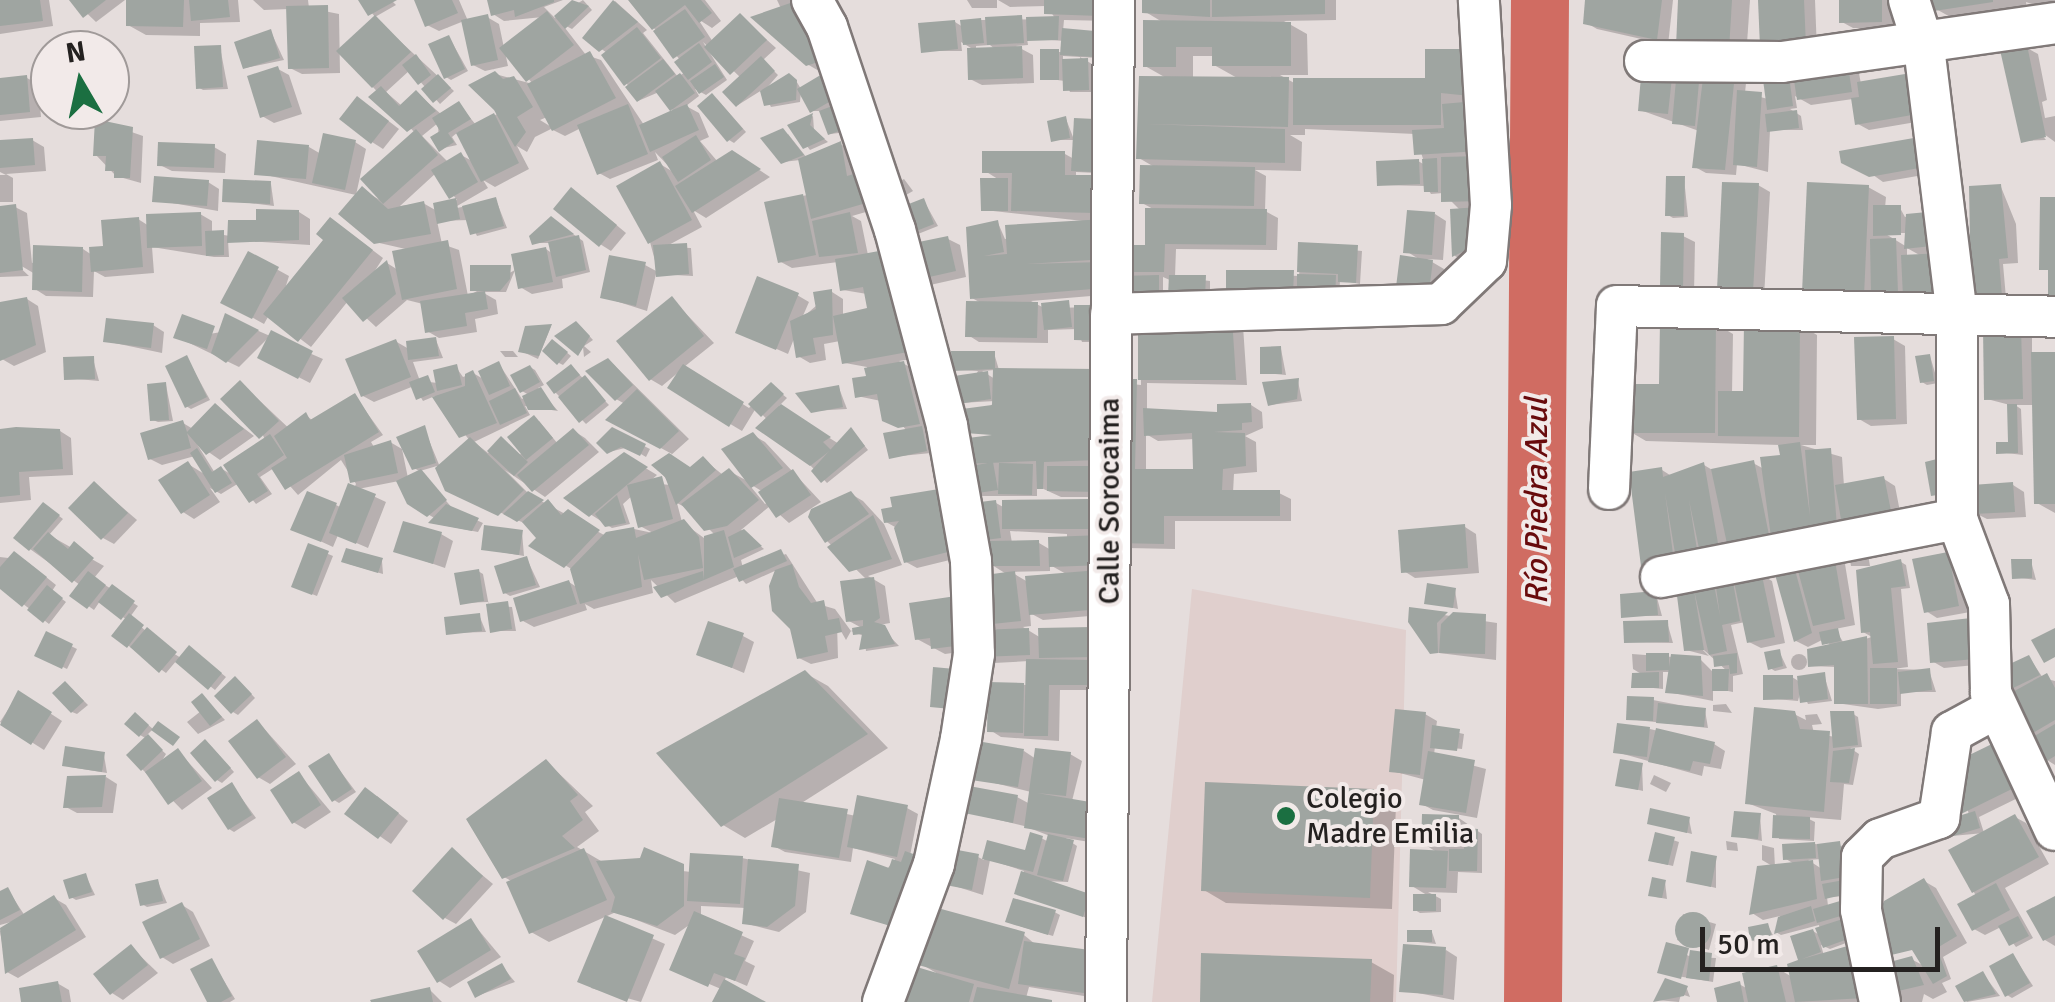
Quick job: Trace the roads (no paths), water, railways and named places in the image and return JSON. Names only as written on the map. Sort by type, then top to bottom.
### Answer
[{"type":"street","points":[[812,0],[828,28],[895,230],[947,426],[971,561],[974,654],[962,739],[934,864],[883,1002]]},
{"type":"street","name":"Calle Sorocaima","points":[[1106,1002],[1114,0]]},
{"type":"street","points":[[1111,314],[1442,304],[1486,261],[1492,206],[1479,0]]},
{"type":"street","points":[[1909,0],[1924,47],[1958,315],[1957,519],[1990,604],[1996,708],[2055,830]]},
{"type":"street","points":[[1645,62],[1782,62],[1924,47],[2055,23]]},
{"type":"street","points":[[1610,489],[1617,306],[2055,317]]},
{"type":"street","points":[[1662,578],[1957,519]]},
{"type":"street","points":[[1880,1002],[1861,910],[1862,857],[1880,840],[1940,818],[1952,732],[1996,708]]},
{"type":"waterway","name":"Río Piedra Azul","points":[[1533,1002],[1540,0]]},
{"type":"place","name":"Colegio Madre Emilia","points":[[1286,816]]}]
